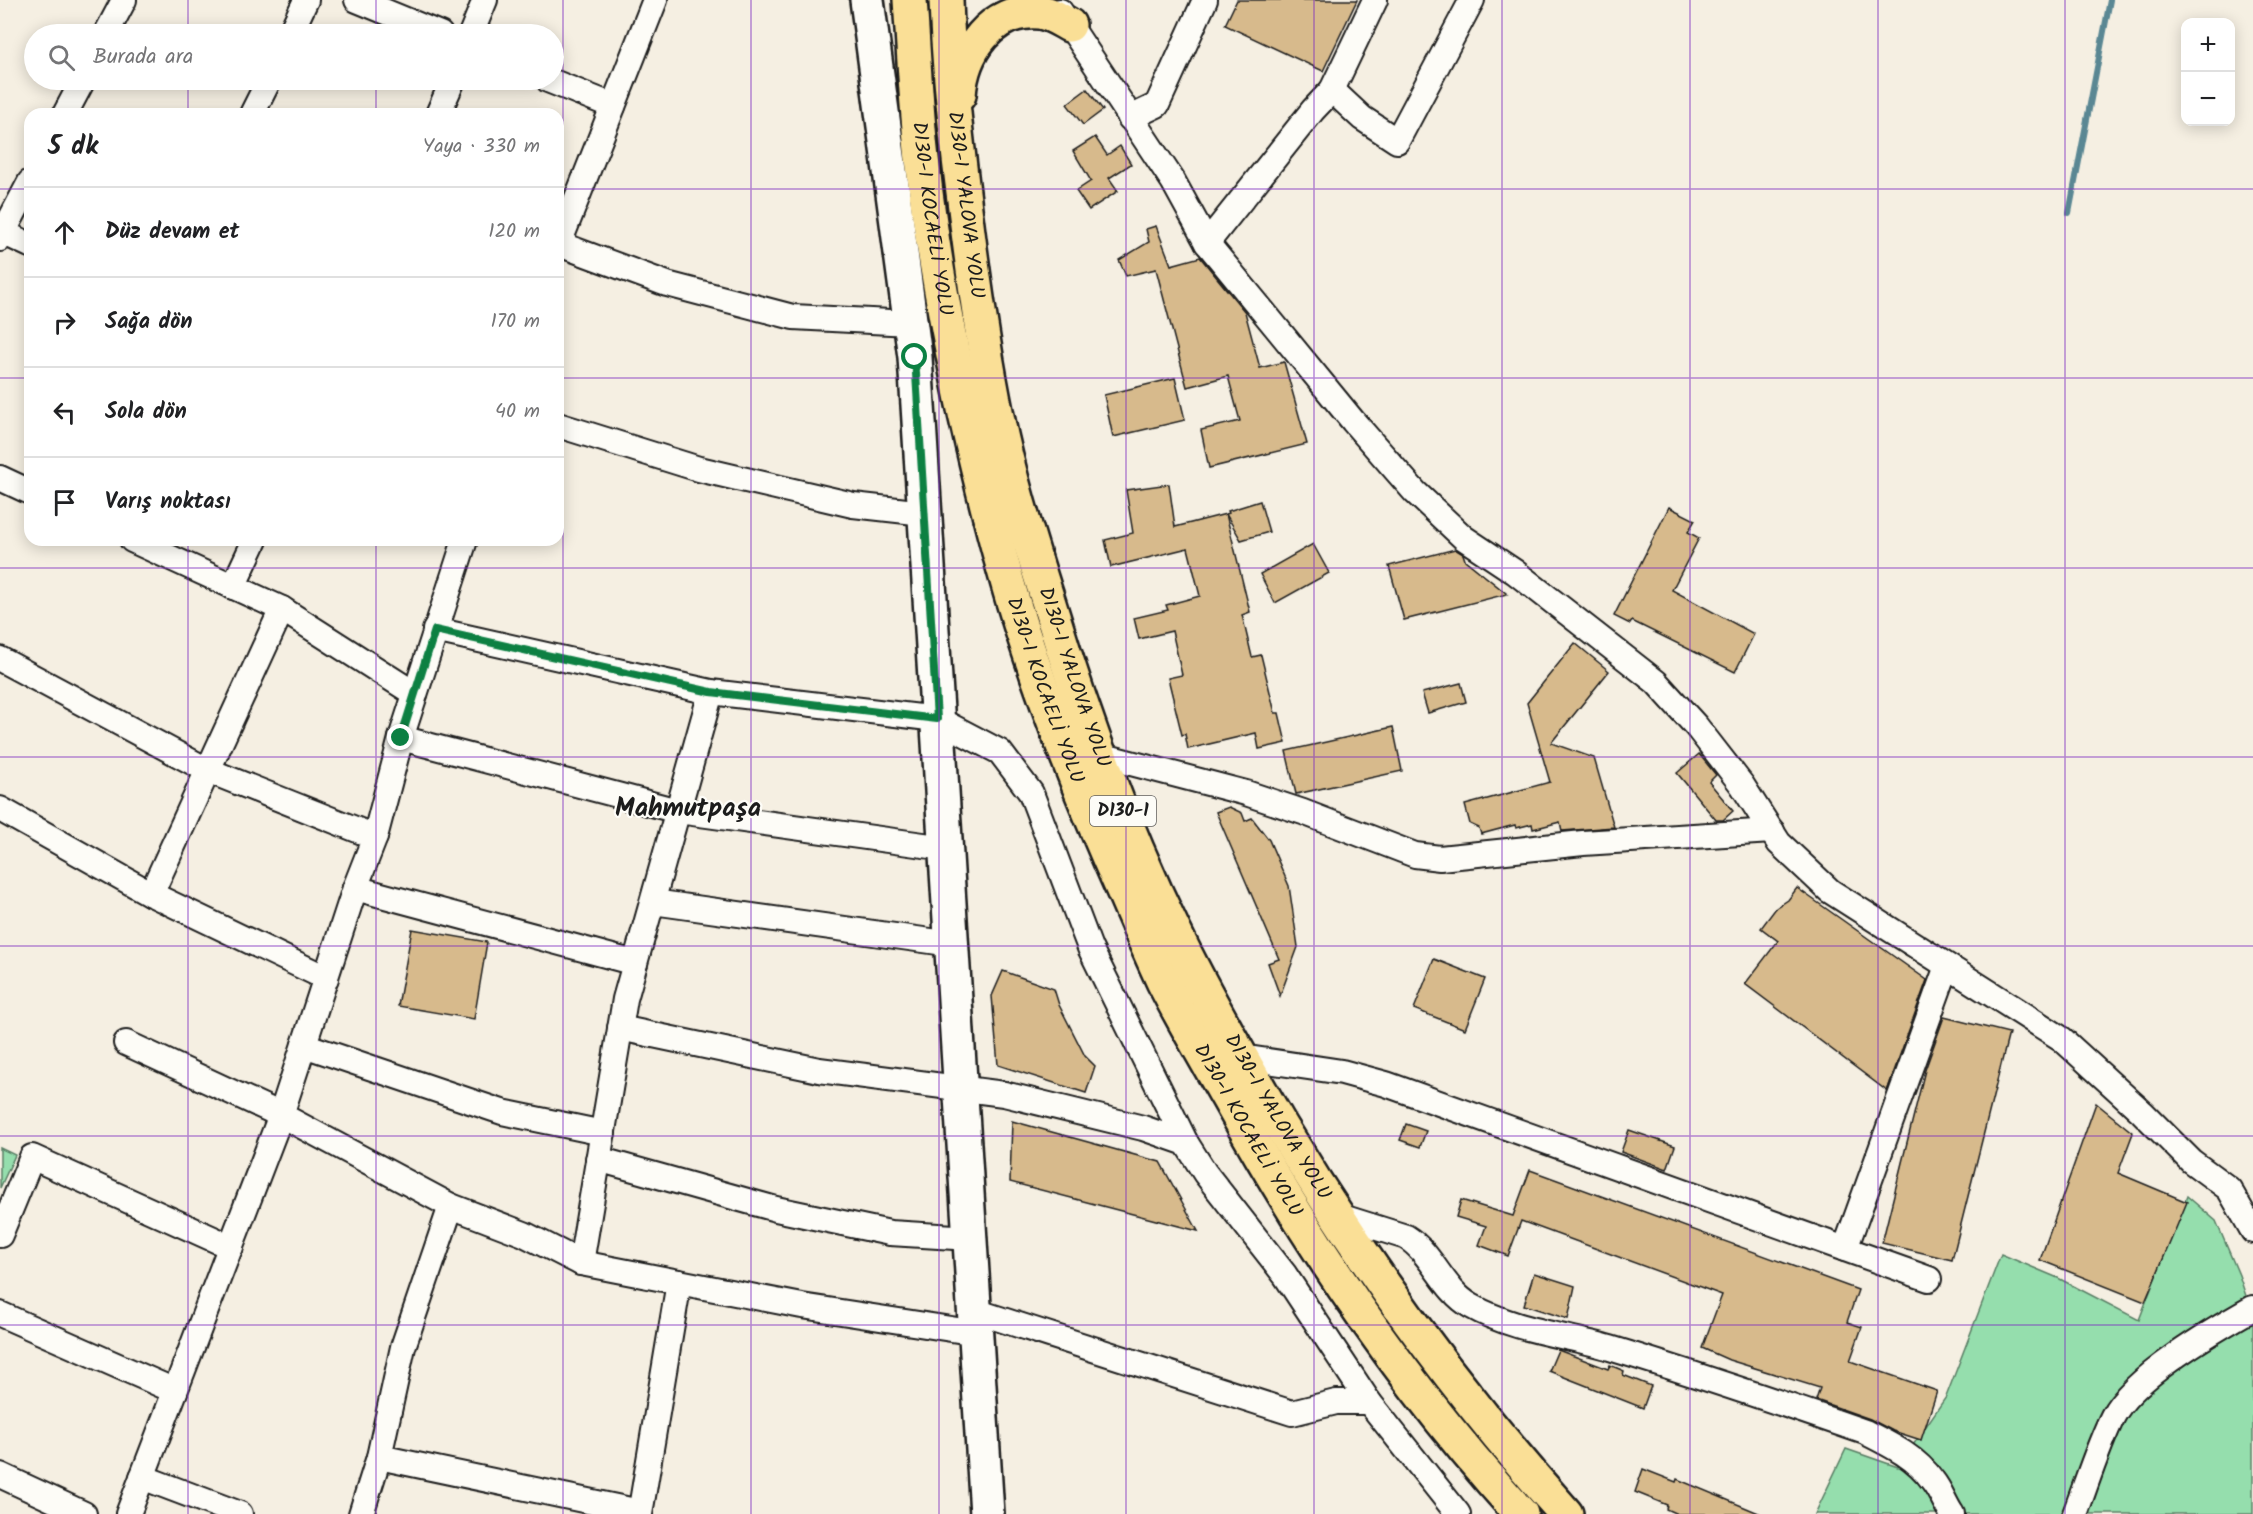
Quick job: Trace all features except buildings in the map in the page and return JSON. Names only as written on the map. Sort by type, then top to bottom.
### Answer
[{"type":"highway","name":"D130-1 KOCAELİ YOLU","points":[[910,0],[923,167],[936,262],[954,363],[976,465],[1001,562],[1020,626],[1064,750],[1104,848],[1164,982],[1252,1142],[1381,1341],[1457,1439],[1521,1514]]},
{"type":"highway","name":"D130-1 YALOVA YOLU","points":[[946,0],[947,40],[969,247],[997,417],[1011,475],[1067,664],[1100,755],[1172,926],[1202,988],[1294,1150],[1410,1323],[1452,1378],[1566,1514]]},
{"type":"highway","points":[[1042,0],[1060,12]]},
{"type":"highway","points":[[956,136],[960,84],[967,61],[990,26],[1009,16],[1060,12]]},
{"type":"main road","points":[[867,0],[915,357],[987,1514]]},
{"type":"street","points":[[111,24],[124,0]]},
{"type":"street","points":[[295,24],[306,0]]},
{"type":"street","points":[[357,0],[416,24]]},
{"type":"street","points":[[475,24],[484,0]]},
{"type":"street","points":[[564,230],[655,0]]},
{"type":"street","points":[[1130,118],[1157,105],[1205,0]]},
{"type":"street","points":[[1207,243],[1313,110],[1332,90],[1375,0]]},
{"type":"street","points":[[1332,90],[1362,118],[1397,141],[1472,0]]},
{"type":"street","points":[[1060,12],[1173,181],[1207,243],[1353,421],[1415,492],[1464,538],[1515,572],[1656,682],[1696,726],[1742,785],[1779,843],[1830,891],[2062,1039],[2142,1112],[2191,1161],[2229,1189],[2253,1231]]},
{"type":"street","points":[[564,86],[613,106]]},
{"type":"street","points":[[69,108],[78,90]]},
{"type":"street","points":[[255,108],[264,90]]},
{"type":"street","points":[[441,108],[449,90]]},
{"type":"street","points":[[24,193],[1,234],[24,243]]},
{"type":"street","points":[[564,247],[667,284],[793,317],[910,323]]},
{"type":"street","points":[[564,427],[699,469],[853,505],[924,513]]},
{"type":"street","points":[[0,478],[24,489]]},
{"type":"street","points":[[145,546],[282,609],[415,694]]},
{"type":"street","points":[[233,587],[252,546]]},
{"type":"street","points":[[128,1514],[281,1114],[355,888],[375,837],[401,738],[463,546]]},
{"type":"street","points":[[151,894],[282,609]]},
{"type":"street","points":[[435,630],[711,692],[937,719],[1000,752],[1030,793],[1090,948],[1186,1143],[1205,1173],[1285,1275],[1369,1402],[1458,1514]]},
{"type":"street","points":[[0,659],[207,770],[375,837]]},
{"type":"street","points":[[581,1263],[625,999],[711,692]]},
{"type":"street","points":[[401,738],[678,811],[945,848]]},
{"type":"street","points":[[1100,755],[1246,792],[1415,855],[1440,858],[1583,843],[1772,831]]},
{"type":"street","points":[[0,809],[151,894],[326,978]]},
{"type":"street","points":[[355,888],[635,963]]},
{"type":"street","points":[[652,902],[951,944]]},
{"type":"street","points":[[1845,1249],[1947,966]]},
{"type":"street","points":[[620,1028],[819,1070],[1004,1094],[1143,1128],[1186,1143]]},
{"type":"street","points":[[126,1042],[281,1114],[451,1206],[524,1234],[581,1263],[802,1306],[976,1322],[1292,1413],[1336,1402],[1369,1402]]},
{"type":"street","points":[[304,1045],[502,1112],[603,1133]]},
{"type":"street","points":[[1241,1057],[1342,1072],[1386,1084],[1929,1280]]},
{"type":"street","points":[[0,1235],[32,1157],[231,1247]]},
{"type":"street","points":[[598,1159],[776,1209],[890,1233],[971,1238]]},
{"type":"street","points":[[361,1514],[378,1457],[403,1347],[451,1206]]},
{"type":"street","points":[[1336,1215],[1406,1237],[1416,1243],[1456,1294],[1471,1306],[1501,1319],[1608,1348],[1865,1432],[1896,1448],[1921,1465],[1935,1482],[1952,1514]]},
{"type":"street","points":[[378,1457],[640,1513],[679,1282]]},
{"type":"street","points":[[2075,1514],[2113,1416],[2125,1398],[2146,1378],[2218,1328],[2253,1308]]},
{"type":"street","points":[[0,1314],[175,1391]]},
{"type":"street","points":[[0,1475],[84,1514]]},
{"type":"street","points":[[142,1477],[240,1514]]},
{"type":"green space","points":[[0,1148],[15,1155],[0,1188]]},
{"type":"green space","points":[[2187,1196],[2216,1221],[2239,1275],[2253,1317],[2253,1514],[1815,1514],[1846,1449],[1898,1467],[1946,1397],[2001,1254],[2058,1278],[2139,1320]]},
{"type":"waterway","points":[[2069,213],[2110,0]]},
{"type":"district","name":"Mahmutpaşa","points":[[688,809]]},
{"type":"route","points":[[401,738],[435,630],[711,692],[937,719],[915,357]]}]
